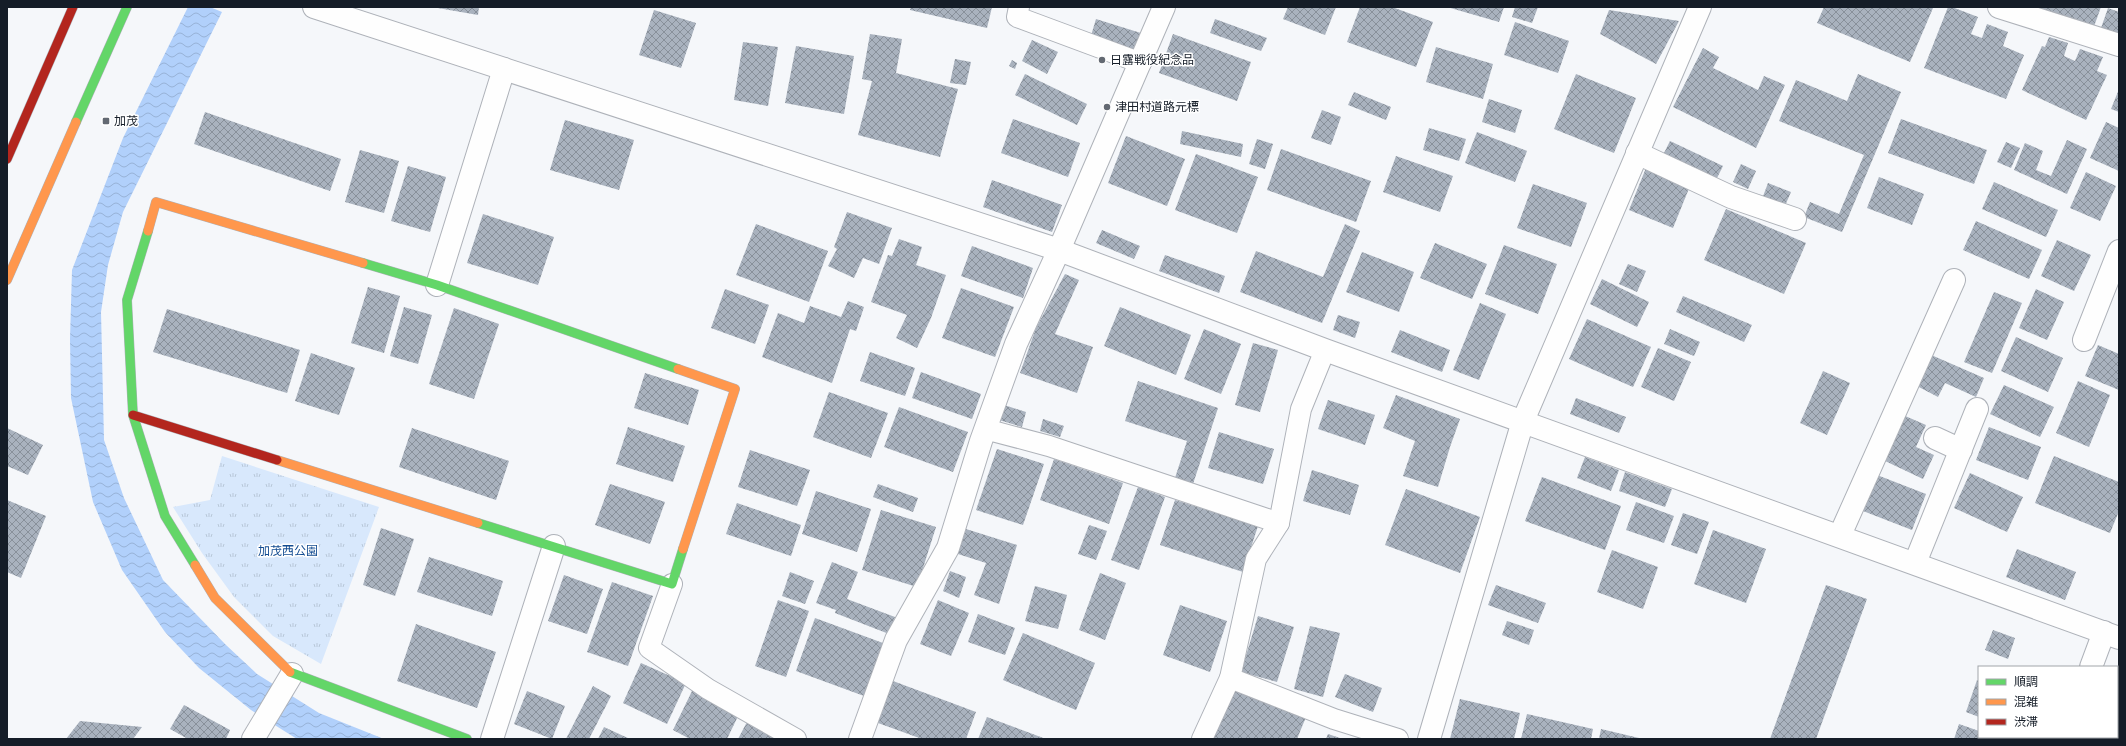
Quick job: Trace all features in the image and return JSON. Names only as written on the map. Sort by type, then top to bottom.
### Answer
[{"type":"street","points":[[7,159],[73,7]]},
{"type":"street","points":[[7,280],[127,7]]},
{"type":"street","points":[[314,7],[1059,250],[1325,350],[1840,535],[2112,635],[2092,666]]},
{"type":"street","points":[[860,739],[896,640],[948,548],[985,429],[1016,344],[1059,250],[1164,7]]},
{"type":"street","points":[[1999,7],[2119,45]]},
{"type":"street","points":[[1429,739],[1523,421],[1637,153],[1693,8]]},
{"type":"street","points":[[437,286],[504,69]]},
{"type":"street","points":[[1637,153],[1731,197],[1795,219]]},
{"type":"street","points":[[133,415],[672,584],[735,389],[437,286],[156,202],[127,300],[133,415],[165,516],[215,598],[292,674],[467,739]]},
{"type":"street","points":[[2084,340],[2119,251]]},
{"type":"street","points":[[1840,535],[1954,280]]},
{"type":"street","points":[[1915,563],[1977,409]]},
{"type":"street","points":[[1935,438],[1961,450]]},
{"type":"street","points":[[492,739],[554,546]]},
{"type":"street","points":[[254,738],[292,674]]},
{"type":"lane","points":[[1019,7],[1016,16],[1141,63]]},
{"type":"lane","points":[[1202,739],[1230,678],[1256,559],[1279,523],[1301,409],[1325,350]]},
{"type":"lane","points":[[985,429],[1049,446],[1279,523]]},
{"type":"lane","points":[[672,584],[649,648],[708,689],[796,739]]},
{"type":"lane","points":[[1230,678],[1334,719],[1398,739]]},
{"type":"green space","name":"加茂西公園","points":[[222,456],[379,507],[321,664],[273,636],[234,597],[202,553],[173,507],[210,500]]},
{"type":"water","points":[[188,7],[210,7],[222,12],[123,212],[108,265],[101,312],[104,440],[124,498],[163,580],[226,645],[257,674],[319,713],[384,739],[297,739],[251,710],[199,668],[165,632],[122,570],[93,502],[71,398],[70,339],[72,270],[123,138]]},
{"type":"building","points":[[432,7],[479,7],[478,15]]},
{"type":"building","points":[[911,7],[992,7],[987,28],[910,10]]},
{"type":"building","points":[[1288,7],[1336,7],[1325,35],[1283,19]]},
{"type":"building","points":[[1360,7],[1392,7],[1433,22],[1416,67],[1347,42]]},
{"type":"building","points":[[1447,7],[1504,7],[1499,22]]},
{"type":"building","points":[[1515,7],[1538,7],[1532,23],[1512,17]]},
{"type":"building","points":[[1824,7],[1933,8],[1910,62],[1817,23]]},
{"type":"building","points":[[1948,7],[1952,7],[1978,17],[1971,34],[1982,38],[1987,24],[2008,32],[2003,46],[2024,55],[2006,99],[1924,68]]},
{"type":"building","points":[[2028,7],[2101,7],[2092,32]]},
{"type":"building","points":[[2108,8],[2119,12],[2119,34],[2101,28]]},
{"type":"building","points":[[654,10],[696,23],[681,68],[639,55]]},
{"type":"building","points":[[1609,10],[1679,21],[1656,64],[1600,34]]},
{"type":"building","points":[[1096,19],[1144,34],[1138,54],[1090,39]]},
{"type":"building","points":[[1215,19],[1267,38],[1261,51],[1210,33]]},
{"type":"building","points":[[1515,22],[1569,41],[1558,73],[1504,55]]},
{"type":"building","points":[[870,34],[902,39],[896,73],[958,89],[940,157],[858,135],[872,81],[862,79]]},
{"type":"building","points":[[1173,34],[1251,62],[1237,101],[1159,73]]},
{"type":"building","points":[[2049,37],[2068,43],[2064,56],[2075,61],[2080,49],[2103,57],[2097,71],[2107,75],[2086,120],[2022,90],[2042,46],[2045,47]]},
{"type":"building","points":[[1032,40],[1058,52],[1047,74],[1022,61]]},
{"type":"building","points":[[743,42],[778,47],[768,106],[734,100]]},
{"type":"building","points":[[796,46],[854,56],[844,114],[785,103]]},
{"type":"building","points":[[1436,47],[1493,64],[1483,99],[1426,82]]},
{"type":"building","points":[[1703,48],[1719,57],[1713,68],[1758,90],[1764,76],[1785,85],[1756,148],[1673,107]]},
{"type":"building","points":[[955,59],[971,62],[966,85],[950,83]]},
{"type":"building","points":[[1012,60],[1017,63],[1015,69],[1009,66]]},
{"type":"building","points":[[1025,74],[1087,104],[1077,125],[1015,95]]},
{"type":"building","points":[[1576,74],[1636,98],[1614,153],[1554,129]]},
{"type":"building","points":[[1858,74],[1901,92],[1842,232],[1804,217],[1810,202],[1839,214],[1864,155],[1779,121],[1796,80],[1847,101]]},
{"type":"building","points":[[2119,89],[2119,112],[2111,109]]},
{"type":"building","points":[[1354,92],[1391,107],[1386,120],[1348,105]]},
{"type":"building","points":[[1489,99],[1522,110],[1515,133],[1482,122]]},
{"type":"building","points":[[1322,110],[1341,117],[1331,145],[1311,138]]},
{"type":"building","points":[[205,112],[341,159],[330,191],[194,144]]},
{"type":"building","points":[[1013,119],[1080,143],[1068,177],[1001,153]]},
{"type":"building","points":[[1901,119],[1987,150],[1974,184],[1888,153]]},
{"type":"building","points":[[565,120],[634,140],[619,190],[550,170]]},
{"type":"building","points":[[2106,122],[2119,128],[2119,171],[2090,158]]},
{"type":"building","points":[[1429,128],[1466,139],[1459,161],[1423,150]]},
{"type":"building","points":[[1182,131],[1243,144],[1241,157],[1180,144]]},
{"type":"building","points":[[1477,132],[1527,151],[1515,182],[1465,163]]},
{"type":"building","points":[[1126,136],[1185,159],[1167,206],[1108,183]]},
{"type":"building","points":[[1257,139],[1273,144],[1265,169],[1249,164]]},
{"type":"building","points":[[2067,140],[2087,149],[2067,194],[2014,170],[2025,143],[2043,151],[2036,170],[2051,176]]},
{"type":"building","points":[[1670,141],[1723,166],[1717,178],[1664,153]]},
{"type":"building","points":[[2006,142],[2020,148],[2011,168],[1997,162]]},
{"type":"building","points":[[1281,149],[1371,181],[1356,222],[1267,190]]},
{"type":"building","points":[[360,150],[399,161],[384,213],[345,202]]},
{"type":"building","points":[[1196,154],[1258,177],[1237,233],[1175,210]]},
{"type":"building","points":[[1396,156],[1453,176],[1440,212],[1383,192]]},
{"type":"building","points":[[1741,164],[1756,171],[1748,189],[1733,182]]},
{"type":"building","points":[[408,166],[446,177],[430,232],[391,221]]},
{"type":"building","points":[[1646,168],[1690,186],[1673,228],[1629,210]]},
{"type":"building","points":[[2086,172],[2116,186],[2100,221],[2070,208]]},
{"type":"building","points":[[1879,177],[1924,194],[1912,225],[1867,208]]},
{"type":"building","points":[[992,180],[1062,205],[1052,232],[983,207]]},
{"type":"building","points":[[1994,182],[2058,210],[2046,237],[1982,209]]},
{"type":"building","points":[[1768,183],[1791,192],[1784,208],[1762,199]]},
{"type":"building","points":[[1533,184],[1587,203],[1571,247],[1517,228]]},
{"type":"building","points":[[1726,209],[1806,243],[1784,294],[1704,260]]},
{"type":"building","points":[[847,212],[892,228],[879,264],[863,258],[854,278],[828,266],[837,249],[834,247]]},
{"type":"building","points":[[483,214],[554,237],[538,285],[467,263]]},
{"type":"building","points":[[1976,221],[2042,250],[2029,279],[1963,250]]},
{"type":"building","points":[[756,224],[828,251],[809,302],[736,275]]},
{"type":"building","points":[[1345,224],[1360,231],[1322,323],[1240,292],[1256,251],[1323,277]]},
{"type":"building","points":[[1102,230],[1140,246],[1134,259],[1096,243]]},
{"type":"building","points":[[899,239],[922,247],[916,265],[946,275],[931,318],[917,348],[896,338],[907,315],[871,302],[888,255],[892,256]]},
{"type":"building","points":[[2057,240],[2091,255],[2074,291],[2041,276]]},
{"type":"building","points":[[1435,243],[1487,264],[1472,299],[1420,278]]},
{"type":"building","points":[[1504,245],[1557,264],[1538,314],[1485,294]]},
{"type":"building","points":[[972,246],[1033,268],[1023,298],[961,276]]},
{"type":"building","points":[[1362,252],[1414,272],[1399,312],[1346,292]]},
{"type":"building","points":[[1165,255],[1225,276],[1219,293],[1159,271]]},
{"type":"building","points":[[1628,264],[1646,271],[1637,292],[1619,284]]},
{"type":"building","points":[[1065,274],[1079,280],[1055,334],[1093,347],[1077,393],[1020,373],[1036,328]]},
{"type":"building","points":[[1602,279],[1649,302],[1637,327],[1590,304]]},
{"type":"building","points":[[368,287],[400,296],[384,353],[351,343]]},
{"type":"building","points":[[961,288],[1014,307],[995,357],[942,338]]},
{"type":"building","points":[[725,289],[769,305],[755,344],[711,328]]},
{"type":"building","points":[[2036,289],[2064,302],[2047,340],[2019,328]]},
{"type":"building","points":[[1994,292],[2022,303],[1992,373],[1964,362]]},
{"type":"building","points":[[1683,296],[1752,325],[1744,342],[1676,312]]},
{"type":"building","points":[[848,301],[864,307],[856,331],[850,329],[832,383],[762,357],[778,313],[804,323],[810,306],[841,317]]},
{"type":"building","points":[[1480,303],[1506,314],[1479,380],[1453,370]]},
{"type":"building","points":[[404,307],[432,315],[418,364],[390,356]]},
{"type":"building","points":[[1120,307],[1191,335],[1176,375],[1104,346]]},
{"type":"building","points":[[454,308],[499,324],[474,399],[429,384]]},
{"type":"building","points":[[167,309],[300,350],[287,393],[153,352]]},
{"type":"building","points":[[1338,315],[1360,322],[1355,338],[1333,330]]},
{"type":"building","points":[[1587,319],[1651,347],[1633,387],[1569,359]]},
{"type":"building","points":[[1204,329],[1241,344],[1221,394],[1184,379]]},
{"type":"building","points":[[1670,329],[1700,342],[1694,356],[1664,344]]},
{"type":"building","points":[[1400,330],[1450,350],[1442,372],[1391,352]]},
{"type":"building","points":[[2016,337],[2063,358],[2048,392],[2001,371]]},
{"type":"building","points":[[1253,343],[1278,350],[1260,412],[1235,405]]},
{"type":"building","points":[[2098,345],[2119,354],[2119,390],[2085,376]]},
{"type":"building","points":[[1658,348],[1691,362],[1674,401],[1641,387]]},
{"type":"building","points":[[870,352],[915,368],[905,396],[860,381]]},
{"type":"building","points":[[311,353],[355,368],[339,415],[295,401]]},
{"type":"building","points":[[1929,354],[1984,378],[1976,397],[1945,383],[1938,397],[1917,386]]},
{"type":"building","points":[[1823,371],[1850,383],[1827,435],[1800,423]]},
{"type":"building","points":[[921,372],[981,394],[972,419],[912,398]]},
{"type":"building","points":[[645,373],[699,390],[688,425],[634,408]]},
{"type":"building","points":[[1138,381],[1218,408],[1192,487],[1174,481],[1187,441],[1125,421]]},
{"type":"building","points":[[2078,381],[2110,395],[2089,447],[2056,433]]},
{"type":"building","points":[[2004,385],[2054,407],[2040,437],[1990,414]]},
{"type":"building","points":[[829,392],[888,413],[871,458],[813,437]]},
{"type":"building","points":[[1396,395],[1460,419],[1438,487],[1403,476],[1415,441],[1383,428]]},
{"type":"building","points":[[1576,398],[1626,417],[1619,433],[1570,414]]},
{"type":"building","points":[[1328,400],[1375,415],[1365,445],[1318,429]]},
{"type":"building","points":[[1004,405],[1026,412],[1022,427],[999,420]]},
{"type":"building","points":[[899,407],[968,432],[953,472],[884,447]]},
{"type":"building","points":[[1903,415],[1926,425],[1916,447],[1934,455],[1923,479],[1883,460]]},
{"type":"building","points":[[1043,419],[1064,426],[1060,437],[1040,431]]},
{"type":"building","points":[[628,427],[685,446],[673,482],[616,464]]},
{"type":"building","points":[[1989,427],[2041,447],[2028,480],[1976,460]]},
{"type":"building","points":[[7,428],[43,445],[28,475],[7,466]]},
{"type":"building","points":[[412,428],[509,461],[496,500],[399,467]]},
{"type":"building","points":[[1219,432],[1274,449],[1263,484],[1208,468]]},
{"type":"building","points":[[997,449],[1044,464],[1023,525],[976,510]]},
{"type":"building","points":[[750,450],[810,470],[797,506],[738,487]]},
{"type":"building","points":[[2054,456],[2119,482],[2119,511],[2110,533],[2035,503]]},
{"type":"building","points":[[1585,457],[1619,470],[1611,491],[1577,478]]},
{"type":"building","points":[[1054,459],[1123,483],[1109,524],[1040,500]]},
{"type":"building","points":[[1312,470],[1359,485],[1350,515],[1303,501]]},
{"type":"building","points":[[1625,472],[1672,489],[1665,507],[1619,491]]},
{"type":"building","points":[[1970,473],[2023,497],[2007,532],[1954,508]]},
{"type":"building","points":[[1877,475],[1926,494],[1912,530],[1863,511]]},
{"type":"building","points":[[1542,477],[1621,506],[1605,550],[1525,521]]},
{"type":"building","points":[[610,484],[665,502],[650,544],[595,525]]},
{"type":"building","points":[[878,484],[918,498],[913,512],[873,497]]},
{"type":"building","points":[[1138,487],[1165,497],[1139,570],[1111,560]]},
{"type":"building","points":[[1406,489],[1480,517],[1460,573],[1385,545]]},
{"type":"building","points":[[816,491],[871,509],[857,552],[802,534]]},
{"type":"building","points":[[7,500],[46,516],[21,578],[7,572]]},
{"type":"building","points":[[1175,500],[1258,526],[1243,572],[1160,545]]},
{"type":"building","points":[[1636,502],[1674,516],[1664,543],[1626,530]]},
{"type":"building","points":[[737,503],[801,525],[791,556],[726,534]]},
{"type":"building","points":[[881,510],[936,527],[917,587],[862,570]]},
{"type":"building","points":[[1683,513],[1709,522],[1697,554],[1671,545]]},
{"type":"building","points":[[1089,525],[1107,531],[1096,560],[1078,554]]},
{"type":"building","points":[[381,528],[414,539],[395,596],[363,585]]},
{"type":"building","points":[[966,529],[1017,545],[999,604],[974,595],[986,563],[958,554]]},
{"type":"building","points":[[1713,530],[1766,549],[1746,603],[1694,584]]},
{"type":"building","points":[[2017,549],[2076,572],[2065,600],[2006,577]]},
{"type":"building","points":[[1612,550],[1658,567],[1643,609],[1597,592]]},
{"type":"building","points":[[429,557],[503,581],[492,616],[417,592]]},
{"type":"building","points":[[832,562],[858,572],[847,599],[895,617],[889,634],[835,613],[836,610],[816,603]]},
{"type":"building","points":[[950,571],[966,577],[959,598],[943,591]]},
{"type":"building","points":[[790,572],[814,581],[805,604],[782,596]]},
{"type":"building","points":[[1100,573],[1126,583],[1105,640],[1079,630]]},
{"type":"building","points":[[564,575],[603,589],[587,634],[548,621]]},
{"type":"building","points":[[612,582],[653,596],[628,666],[587,652]]},
{"type":"building","points":[[1496,585],[1546,603],[1538,623],[1488,605]]},
{"type":"building","points":[[1826,585],[1867,599],[1816,739],[1770,739]]},
{"type":"building","points":[[1035,586],[1067,595],[1058,629],[1025,621]]},
{"type":"building","points":[[778,600],[809,611],[786,677],[755,666]]},
{"type":"building","points":[[938,600],[969,613],[951,656],[920,644]]},
{"type":"building","points":[[1180,605],[1227,621],[1210,672],[1163,655]]},
{"type":"building","points":[[978,614],[1015,628],[1005,655],[968,642]]},
{"type":"building","points":[[1258,616],[1294,627],[1277,682],[1241,672]]},
{"type":"building","points":[[815,618],[883,643],[864,696],[796,671]]},
{"type":"building","points":[[1507,621],[1534,630],[1529,645],[1502,635]]},
{"type":"building","points":[[416,624],[496,652],[477,708],[397,681]]},
{"type":"building","points":[[1310,626],[1340,633],[1323,697],[1294,689]]},
{"type":"building","points":[[1993,630],[2015,638],[2008,659],[1985,650]]},
{"type":"building","points":[[1023,633],[1095,663],[1076,710],[1003,680]]},
{"type":"building","points":[[641,663],[686,683],[667,724],[623,703]]},
{"type":"building","points":[[1345,674],[1382,688],[1373,712],[1335,697]]},
{"type":"building","points":[[1977,680],[1978,717],[1966,712]]},
{"type":"building","points":[[893,681],[976,712],[966,739],[922,739],[878,723]]},
{"type":"building","points":[[593,686],[611,696],[589,739],[566,739]]},
{"type":"building","points":[[1235,687],[1306,717],[1297,739],[1213,739]]},
{"type":"building","points":[[693,689],[740,712],[727,739],[690,739],[673,730]]},
{"type":"building","points":[[527,691],[565,706],[552,739],[514,724]]},
{"type":"building","points":[[1460,699],[1520,713],[1514,739],[1450,739]]},
{"type":"building","points":[[184,705],[230,730],[226,739],[188,739],[170,729]]},
{"type":"building","points":[[2119,711],[2119,739],[2085,739],[2118,738]]},
{"type":"building","points":[[1527,714],[1593,729],[1591,739],[1521,739]]},
{"type":"building","points":[[987,717],[1046,739],[978,739]]},
{"type":"building","points":[[748,720],[786,739],[738,739]]},
{"type":"building","points":[[80,721],[142,727],[133,739],[66,739]]},
{"type":"building","points":[[1959,724],[1978,731],[1978,738],[2002,739],[1954,739]]},
{"type":"building","points":[[604,727],[630,739],[598,739]]},
{"type":"building","points":[[1601,729],[1639,738],[1639,739],[1599,739]]},
{"type":"building","points":[[1328,734],[1343,739],[1326,739]]},
{"type":"traffic: fast","points":[[76,122],[127,7]]},
{"type":"traffic: fast","points":[[148,231],[127,300],[133,415],[165,516],[195,565]]},
{"type":"traffic: fast","points":[[363,263],[437,285],[678,369]]},
{"type":"traffic: fast","points":[[478,523],[672,584],[683,549]]},
{"type":"traffic: fast","points":[[290,672],[467,739]]},
{"type":"traffic: slow","points":[[7,280],[76,122]]},
{"type":"traffic: slow","points":[[148,231],[156,202],[363,263]]},
{"type":"traffic: slow","points":[[678,369],[735,389],[683,549]]},
{"type":"traffic: slow","points":[[277,460],[478,523]]},
{"type":"traffic: slow","points":[[195,565],[215,598],[290,672]]},
{"type":"traffic: jam","points":[[7,159],[73,7]]},
{"type":"traffic: jam","points":[[133,415],[277,460]]},
{"type":"place","name":"日露戦役紀念品","points":[[1102,60]]},
{"type":"place","name":"津田村道路元標","points":[[1107,107]]},
{"type":"place","name":"加茂","points":[[106,121]]}]
